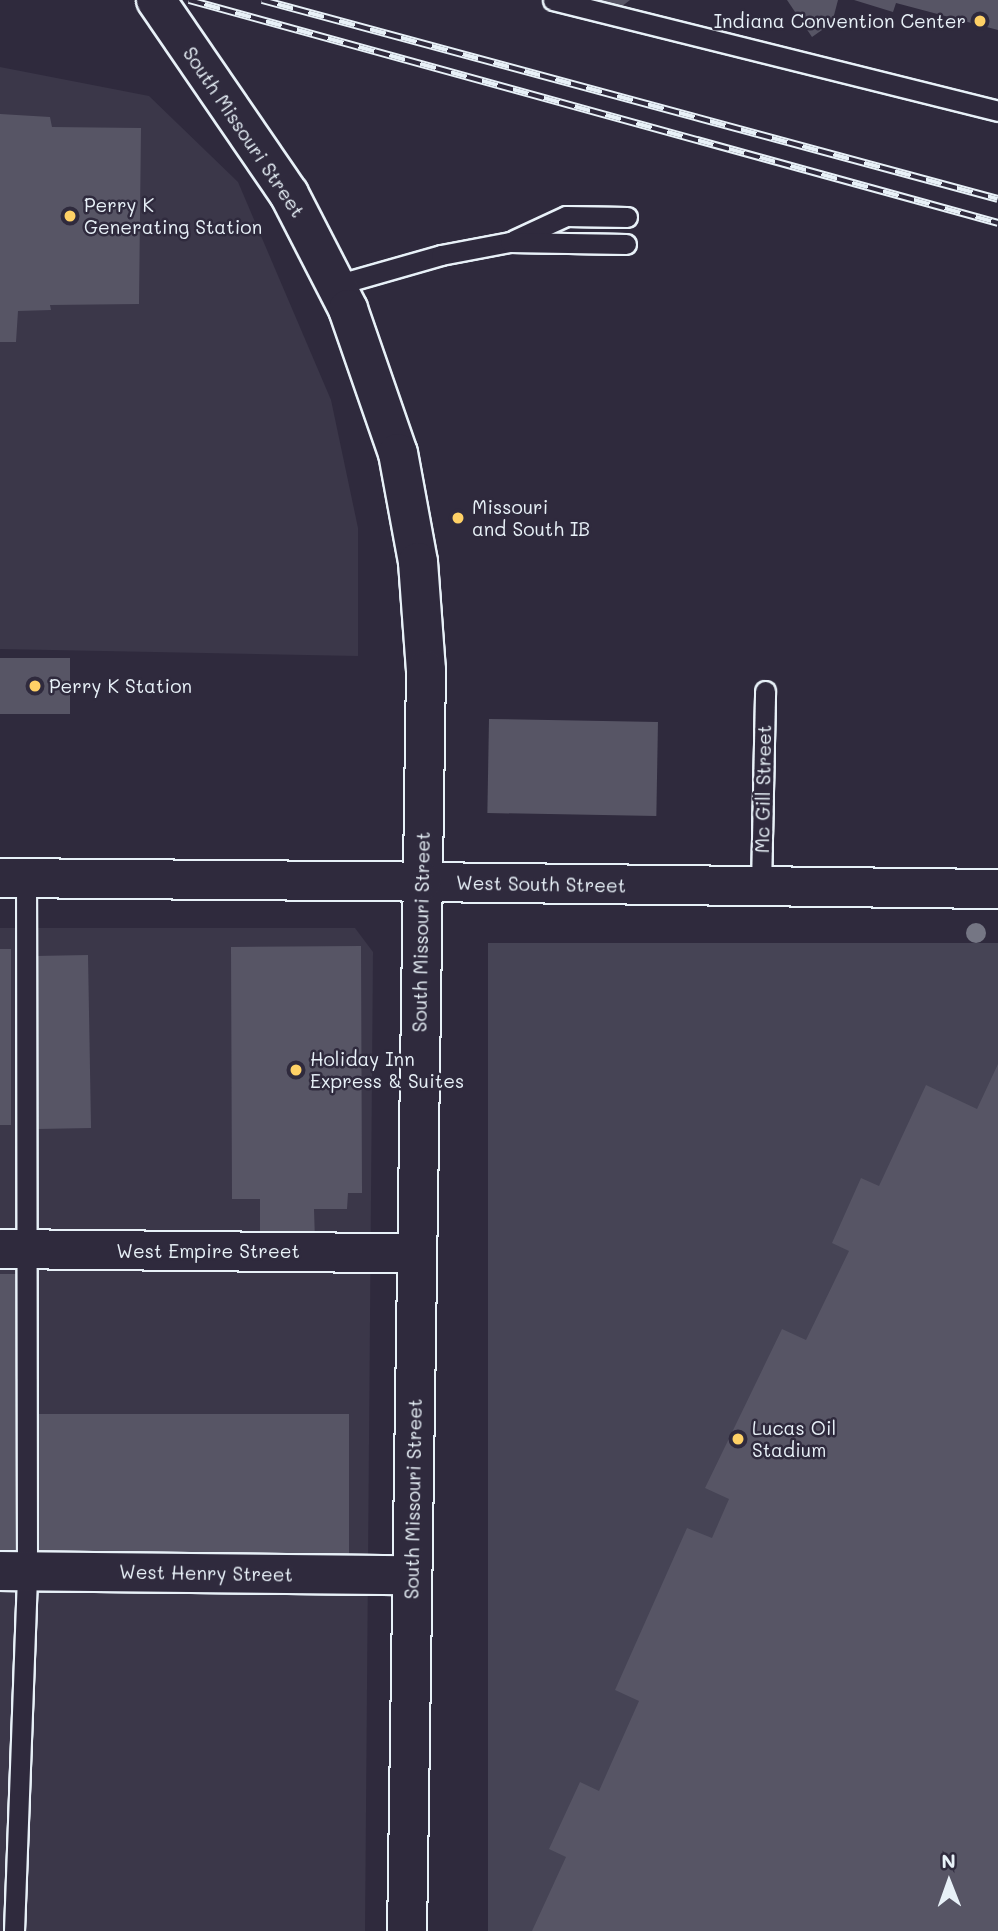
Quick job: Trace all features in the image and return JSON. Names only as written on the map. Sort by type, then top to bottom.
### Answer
[{"type":"main road","name":"South Missouri Street","points":[[156,0],[289,194],[336,285],[387,416],[412,521],[426,670],[407,1931]]},
{"type":"main road","name":"West South Street","points":[[13,878],[998,889]]},
{"type":"main road","name":"West Empire Street","points":[[13,1249],[416,1253]]},
{"type":"main road","name":"West Henry Street","points":[[13,1571],[412,1575]]},
{"type":"lane","points":[[553,0],[998,111]]},
{"type":"lane","points":[[510,243],[565,216],[627,217]]},
{"type":"lane","points":[[336,285],[441,255],[510,243],[626,244]]},
{"type":"lane","name":"Mc Gill Street","points":[[761,887],[765,691]]},
{"type":"lane","points":[[13,878],[13,1571],[7,1907],[14,1931]]},
{"type":"shaded area","points":[[0,67],[149,96],[238,182],[331,400],[358,528],[358,656],[0,649]]},
{"type":"shaded area","points":[[0,928],[355,928],[373,952],[365,1931],[0,1931]]},
{"type":"shaded area","name":"Lucas Oil Stadium","points":[[488,943],[998,943],[998,1931],[488,1931]]},
{"type":"building","points":[[599,0],[630,0],[621,7]]},
{"type":"building","name":"Indiana Convention Center","points":[[787,0],[838,0],[832,23],[812,37]]},
{"type":"building","name":"Indiana Convention Center","points":[[854,0],[998,0],[998,30],[896,3],[893,12]]},
{"type":"building","name":"Perry K Generating Station","points":[[0,114],[50,117],[52,127],[141,128],[139,304],[50,305],[51,310],[18,311],[16,342],[0,342]]},
{"type":"building","name":"Perry K Station","points":[[0,658],[70,658],[70,714],[0,714]]},
{"type":"building","points":[[489,719],[658,722],[656,816],[487,813]]},
{"type":"building","name":"Holiday Inn Express & Suites","points":[[361,946],[362,1193],[348,1193],[347,1209],[314,1209],[315,1241],[260,1241],[260,1199],[232,1199],[231,947]]},
{"type":"building","points":[[0,949],[11,949],[11,1125],[0,1125]]},
{"type":"building","points":[[88,955],[91,1128],[38,1129],[35,956]]},
{"type":"building","name":"Lucas Oil Stadium","points":[[998,1064],[998,1931],[532,1931],[566,1857],[549,1849],[580,1782],[599,1791],[639,1701],[615,1690],[687,1528],[712,1538],[729,1499],[705,1488],[782,1329],[806,1340],[849,1251],[832,1243],[861,1178],[879,1186],[926,1085],[977,1109]]},
{"type":"building","points":[[0,1274],[20,1274],[16,1558],[0,1558]]},
{"type":"building","points":[[39,1414],[349,1414],[349,1559],[39,1559]]},
{"type":"railway","points":[[189,0],[998,223]]},
{"type":"railway","points":[[262,0],[998,199]]},
{"type":"place","name":"Indiana Convention Center","points":[[980,21]]},
{"type":"place","name":"Perry K Generating Station","points":[[70,216]]},
{"type":"place","name":"Missouri and South IB","points":[[458,518]]},
{"type":"place","name":"Perry K Station","points":[[35,686]]},
{"type":"place","name":"Holiday Inn Express & Suites","points":[[296,1070]]},
{"type":"place","name":"Lucas Oil Stadium","points":[[738,1439]]}]
